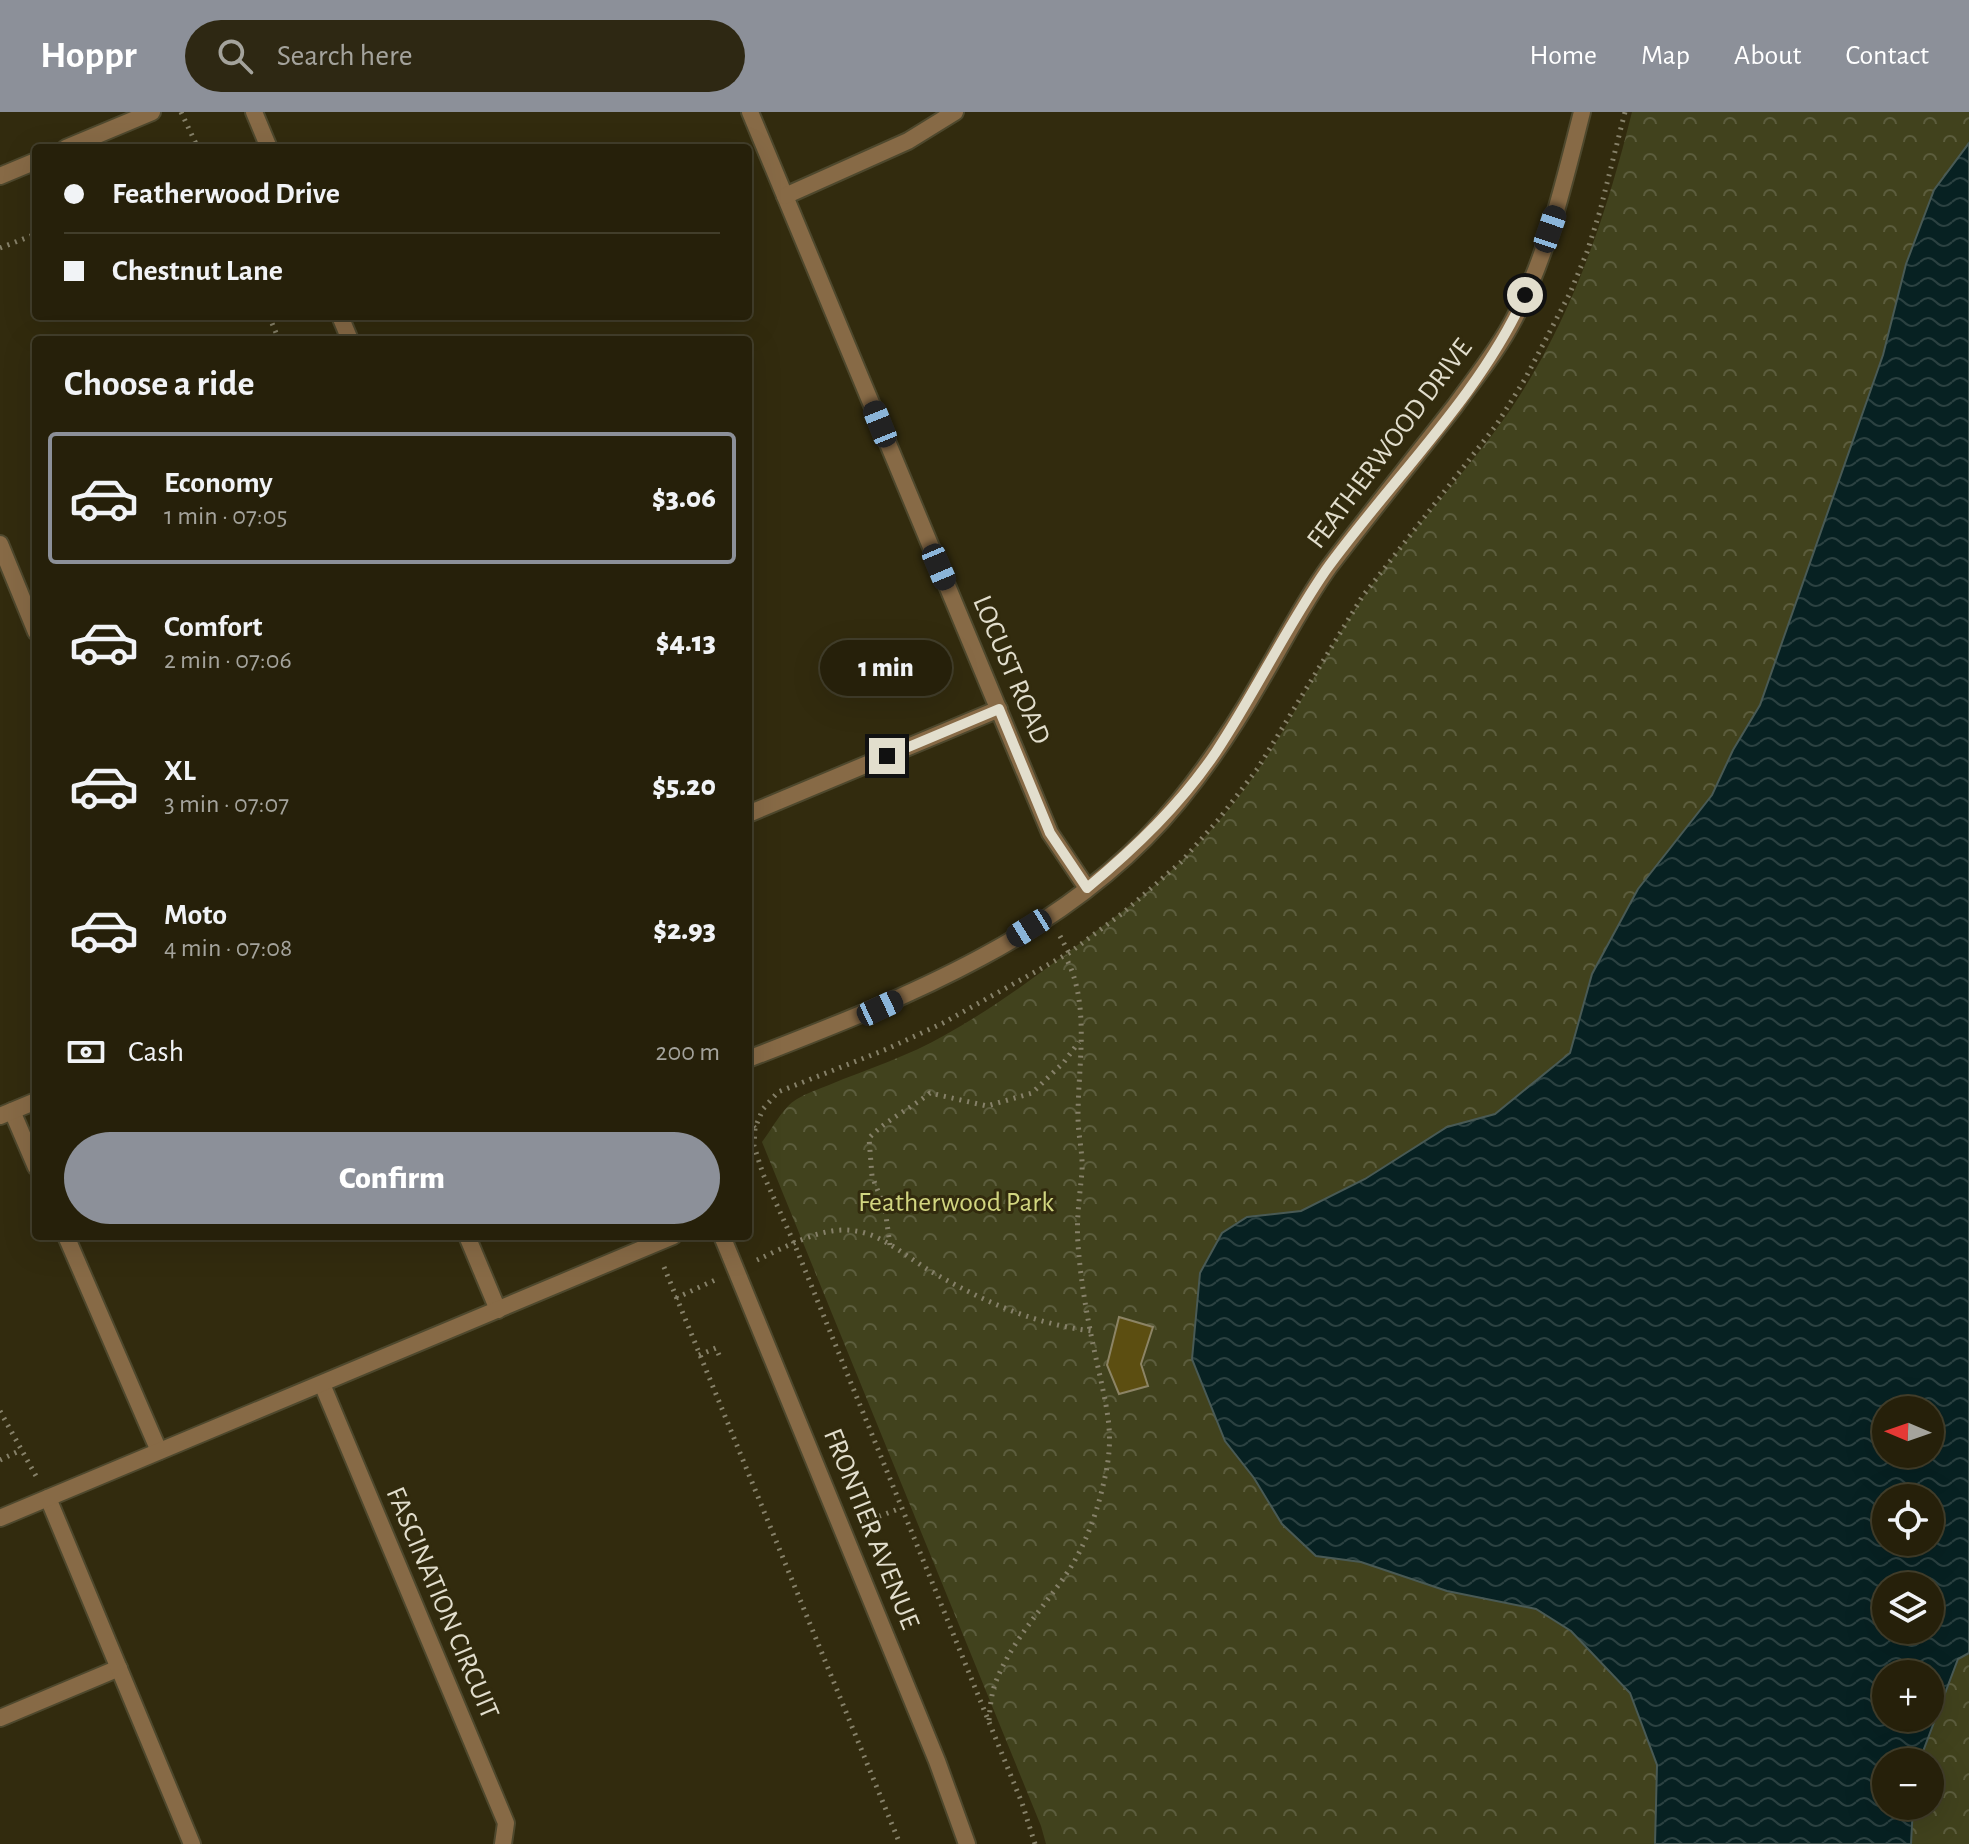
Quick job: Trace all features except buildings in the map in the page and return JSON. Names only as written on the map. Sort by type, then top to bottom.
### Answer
[{"type":"street","points":[[76,144],[152,112]]},
{"type":"street","points":[[254,112],[267,144]]},
{"type":"street","name":"LOCUST ROAD","points":[[750,112],[1050,833],[1087,888]]},
{"type":"street","points":[[785,196],[908,141],[955,112]]},
{"type":"street","name":"FEATHERWOOD DRIVE","points":[[752,1057],[880,1008],[990,952],[1087,888],[1134,849],[1178,802],[1215,753],[1326,571],[1431,437],[1514,320],[1557,208],[1582,112]]},
{"type":"street","points":[[0,176],[32,163]]},
{"type":"street","points":[[0,544],[32,622]]},
{"type":"street","points":[[752,812],[999,709]]},
{"type":"street","points":[[32,1103],[6,1114],[32,1160]]},
{"type":"street","points":[[68,1240],[159,1451]]},
{"type":"street","points":[[469,1240],[498,1310]]},
{"type":"street","points":[[0,1518],[664,1240]]},
{"type":"street","name":"FRONTIER AVENUE","points":[[724,1240],[937,1761],[967,1844]]},
{"type":"street","name":"FASCINATION CIRCUIT","points":[[322,1384],[506,1823],[503,1844]]},
{"type":"street","points":[[48,1498],[192,1844]]},
{"type":"street","points":[[0,1718],[119,1668]]},
{"type":"path","points":[[181,112],[196,144]]},
{"type":"path","points":[[1035,1844],[989,1721],[763,1174],[754,1146],[755,1128],[763,1109],[778,1092],[943,1023],[1065,955],[1124,912],[1181,862],[1219,819],[1258,768],[1362,597],[1497,424],[1525,379],[1570,293],[1600,211],[1625,112]]},
{"type":"path","points":[[0,248],[32,236]]},
{"type":"path","points":[[989,1721],[994,1687],[1005,1663],[1033,1616],[1060,1583],[1081,1549],[1105,1478],[1111,1443],[1109,1408],[1100,1377],[1078,1243],[1082,1168],[1078,1131],[1079,996],[1074,973],[1065,955]]},
{"type":"path","points":[[890,1246],[885,1209],[872,1176],[869,1138],[883,1123],[910,1109],[930,1093],[987,1106],[1032,1093],[1064,1062],[1080,1041]]},
{"type":"path","points":[[752,1125],[755,1128]]},
{"type":"path","points":[[794,1243],[839,1230],[857,1231],[890,1246],[982,1299],[1024,1317],[1062,1328],[1092,1331]]},
{"type":"path","points":[[655,1244],[900,1844]]},
{"type":"path","points":[[699,1355],[716,1348],[719,1355]]},
{"type":"path","points":[[0,1411],[48,1498]]},
{"type":"path","points":[[0,1460],[21,1450]]},
{"type":"path","points":[[843,1530],[901,1508]]},
{"type":"green space","name":"Featherwood Park","points":[[1632,112],[1969,112],[1969,1844],[1046,1844],[762,1142],[782,1113],[797,1099],[931,1043],[1014,992],[1144,895],[1185,858],[1222,818],[1270,752],[1356,608],[1511,409],[1533,374],[1585,266],[1611,190]]},
{"type":"water","points":[[1969,143],[1969,1653],[1958,1659],[1944,1696],[1944,1660],[1872,1660],[1872,1732],[1930,1732],[1924,1748],[1872,1748],[1872,1820],[1912,1820],[1911,1844],[1655,1844],[1657,1765],[1630,1693],[1571,1631],[1536,1609],[1447,1591],[1361,1562],[1316,1556],[1282,1524],[1254,1478],[1225,1441],[1192,1359],[1200,1273],[1222,1233],[1247,1217],[1301,1211],[1365,1179],[1447,1127],[1495,1114],[1570,1053],[1592,974],[1638,889],[1712,795],[1733,750],[1760,705],[1883,355],[1906,264],[1934,190]]},
{"type":"route","points":[[887,756],[999,709],[1050,833],[1087,888],[1134,849],[1178,802],[1215,753],[1326,571],[1481,370],[1514,320],[1525,295]]}]
